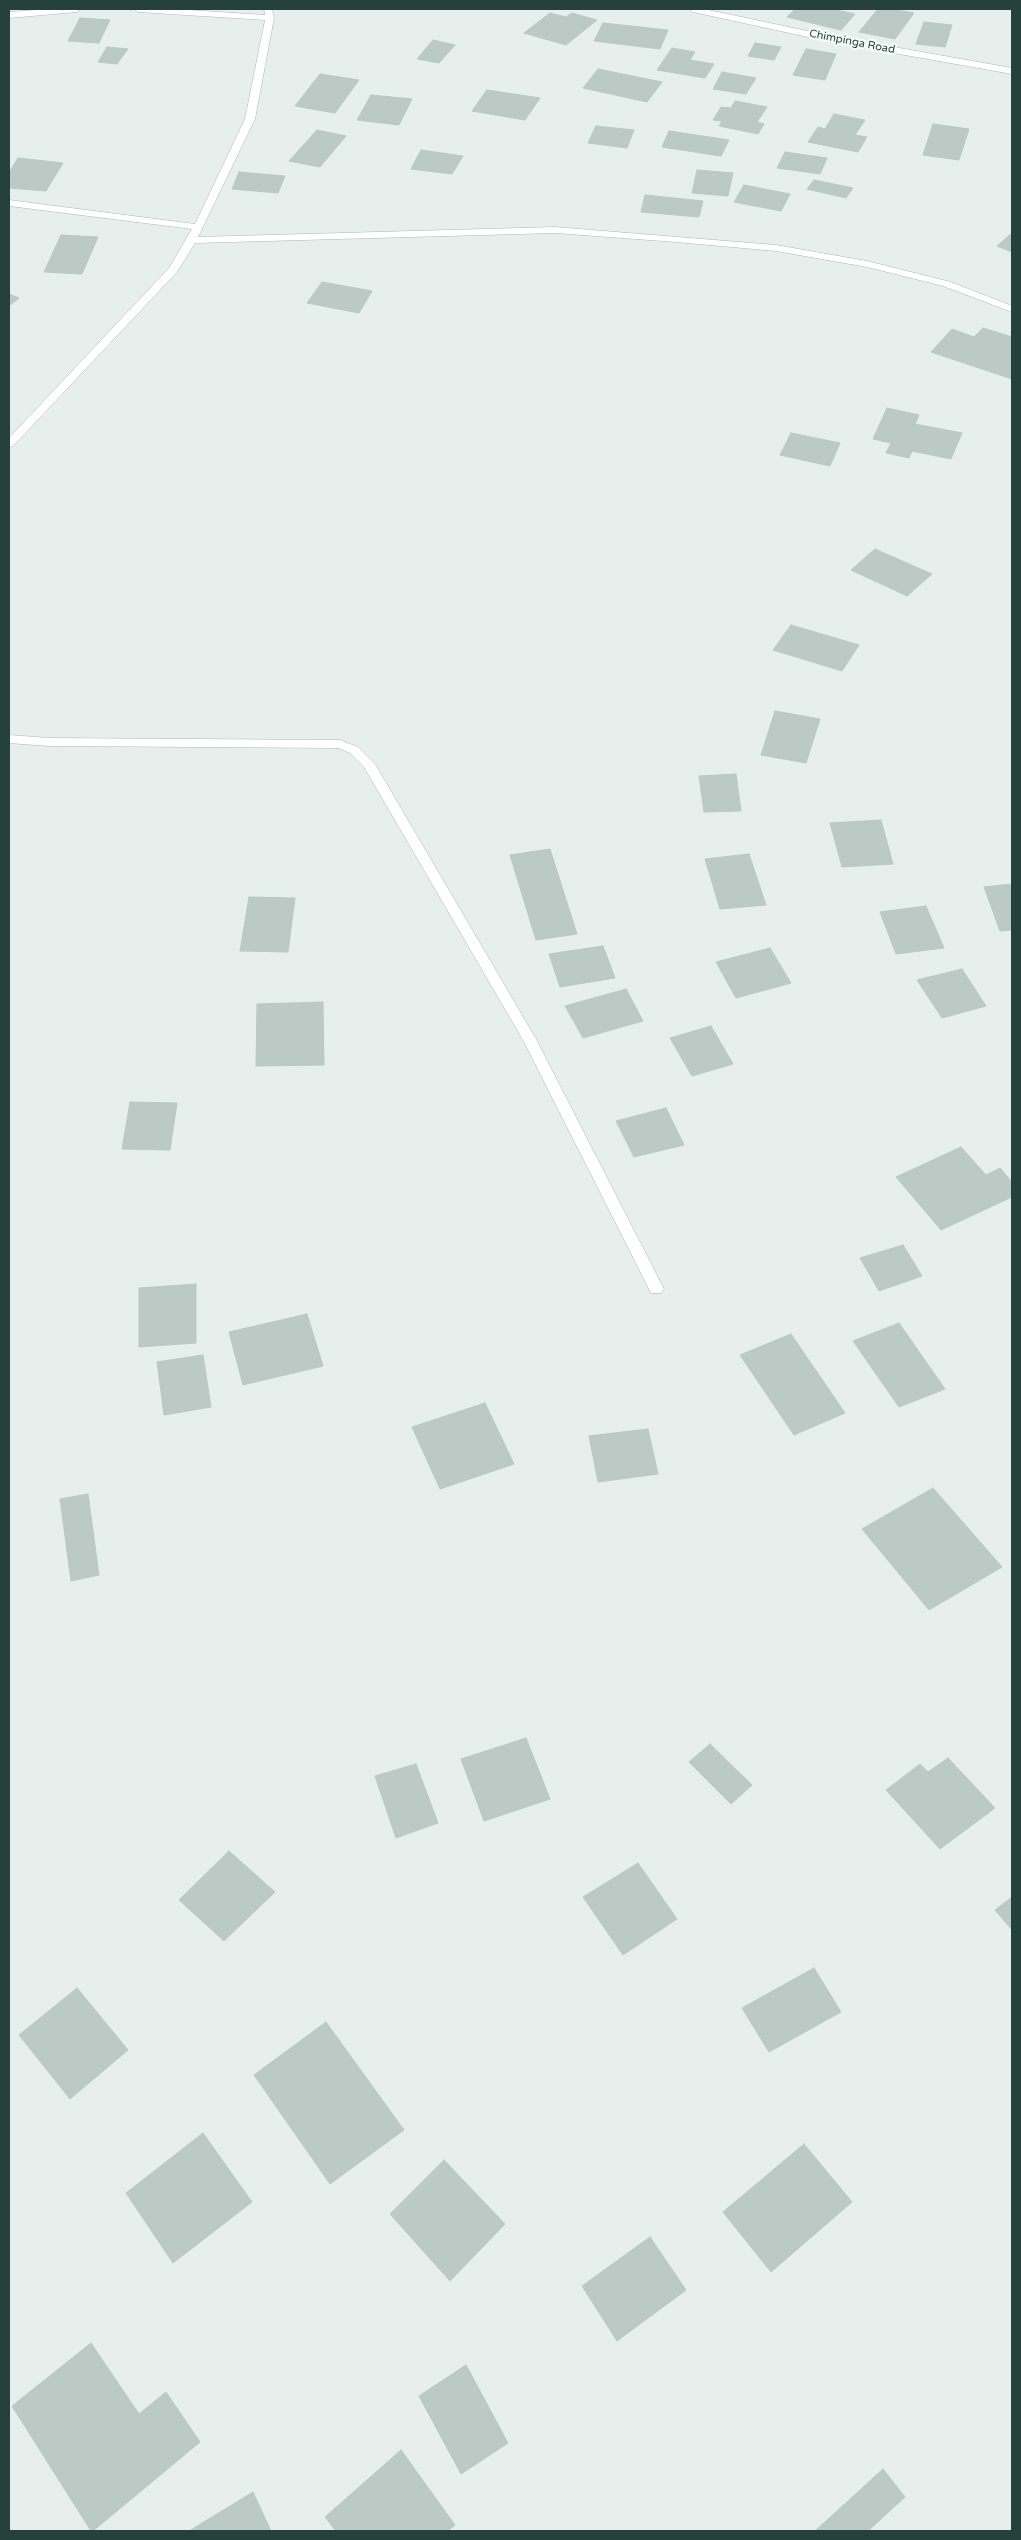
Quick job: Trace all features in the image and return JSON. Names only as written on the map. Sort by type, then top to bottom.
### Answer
[{"type":"street","points":[[9,15],[76,9]]},
{"type":"street","points":[[9,444],[173,270],[199,227],[250,119],[269,13],[138,9]]},
{"type":"street","name":"Chimpinga Road","points":[[693,9],[826,38],[1012,71]]},
{"type":"street","points":[[9,203],[199,227]]},
{"type":"street","points":[[192,240],[555,230],[694,241],[776,248],[867,264],[947,284],[1012,310]]},
{"type":"street","points":[[9,739],[49,742],[340,744],[354,750],[374,772],[528,1039],[656,1289]]},
{"type":"building","points":[[795,9],[832,9],[855,14],[841,30],[787,17]]},
{"type":"building","points":[[878,9],[892,9],[914,13],[895,39],[859,32]]},
{"type":"building","points":[[550,13],[566,17],[572,13],[597,20],[566,45],[524,33]]},
{"type":"building","points":[[80,18],[110,20],[99,43],[68,41]]},
{"type":"building","points":[[924,22],[952,25],[945,47],[916,44]]},
{"type":"building","points":[[603,23],[668,30],[660,49],[594,41]]},
{"type":"building","points":[[433,40],[455,45],[439,63],[417,59]]},
{"type":"building","points":[[755,43],[781,47],[774,60],[748,56]]},
{"type":"building","points":[[107,47],[128,49],[117,64],[98,62]]},
{"type":"building","points":[[672,48],[695,52],[690,60],[714,64],[705,78],[657,70]]},
{"type":"building","points":[[806,49],[836,54],[825,80],[793,75]]},
{"type":"building","points":[[598,69],[662,82],[647,102],[583,88]]},
{"type":"building","points":[[722,72],[756,78],[746,94],[713,89]]},
{"type":"building","points":[[320,74],[359,80],[335,113],[295,106]]},
{"type":"building","points":[[487,90],[540,98],[525,120],[472,111]]},
{"type":"building","points":[[371,95],[412,99],[399,125],[357,120]]},
{"type":"building","points":[[735,101],[767,107],[757,122],[764,124],[758,134],[719,126],[722,121],[713,120],[721,107],[731,108]]},
{"type":"building","points":[[834,114],[865,120],[855,135],[867,137],[858,152],[808,142],[818,127],[825,129]]},
{"type":"building","points":[[933,124],[969,129],[959,160],[923,155]]},
{"type":"building","points":[[596,126],[634,130],[627,148],[588,143]]},
{"type":"building","points":[[317,130],[346,136],[320,167],[289,161]]},
{"type":"building","points":[[669,131],[729,140],[721,156],[662,147]]},
{"type":"building","points":[[421,150],[463,156],[452,174],[411,169]]},
{"type":"building","points":[[785,152],[827,158],[820,174],[777,168]]},
{"type":"building","points":[[18,158],[63,163],[46,191],[9,188],[9,173]]},
{"type":"building","points":[[697,170],[733,173],[728,196],[692,193]]},
{"type":"building","points":[[239,172],[285,176],[278,193],[232,189]]},
{"type":"building","points":[[814,180],[853,188],[846,198],[807,189]]},
{"type":"building","points":[[744,185],[790,194],[781,211],[734,202]]},
{"type":"building","points":[[645,195],[703,201],[699,217],[641,212]]},
{"type":"building","points":[[1012,233],[1012,252],[997,246]]},
{"type":"building","points":[[61,235],[98,237],[82,274],[44,272]]},
{"type":"building","points":[[322,282],[372,291],[359,313],[307,303]]},
{"type":"building","points":[[9,294],[19,298],[9,306]]},
{"type":"building","points":[[983,328],[1012,337],[1012,379],[931,352],[952,329],[974,337]]},
{"type":"building","points":[[887,408],[919,415],[915,424],[962,433],[951,459],[912,451],[909,458],[886,453],[891,443],[873,439]]},
{"type":"building","points":[[791,433],[840,443],[830,466],[780,455]]},
{"type":"building","points":[[875,549],[932,574],[907,596],[851,570]]},
{"type":"building","points":[[791,625],[859,645],[842,671],[773,650]]},
{"type":"building","points":[[775,711],[820,719],[806,763],[761,755]]},
{"type":"building","points":[[736,774],[741,811],[704,812],[699,776]]},
{"type":"building","points":[[881,820],[893,864],[842,867],[830,823]]},
{"type":"building","points":[[550,849],[577,934],[536,940],[510,855]]},
{"type":"building","points":[[749,854],[766,905],[720,909],[705,859]]},
{"type":"building","points":[[1012,884],[1012,930],[1000,931],[984,887]]},
{"type":"building","points":[[249,897],[295,898],[288,952],[240,951]]},
{"type":"building","points":[[926,906],[944,948],[896,954],[880,912]]},
{"type":"building","points":[[603,946],[615,978],[560,987],[549,954]]},
{"type":"building","points":[[770,948],[791,983],[736,998],[716,962]]},
{"type":"building","points":[[962,969],[986,1006],[942,1018],[917,980]]},
{"type":"building","points":[[626,989],[643,1021],[583,1038],[565,1006]]},
{"type":"building","points":[[323,1002],[324,1065],[256,1066],[257,1004]]},
{"type":"building","points":[[711,1026],[733,1064],[692,1076],[670,1038]]},
{"type":"building","points":[[130,1102],[177,1103],[170,1150],[122,1149]]},
{"type":"building","points":[[666,1108],[684,1145],[634,1157],[616,1121]]},
{"type":"building","points":[[961,1147],[986,1175],[1000,1168],[1012,1182],[1012,1197],[941,1230],[896,1177]]},
{"type":"building","points":[[903,1245],[922,1276],[879,1291],[860,1258]]},
{"type":"building","points":[[196,1284],[196,1343],[139,1347],[139,1288]]},
{"type":"building","points":[[307,1314],[323,1366],[243,1385],[229,1332]]},
{"type":"building","points":[[899,1323],[945,1389],[899,1407],[853,1341]]},
{"type":"building","points":[[791,1334],[845,1413],[794,1435],[740,1355]]},
{"type":"building","points":[[203,1355],[211,1407],[164,1415],[157,1362]]},
{"type":"building","points":[[485,1403],[514,1464],[440,1489],[412,1427]]},
{"type":"building","points":[[648,1429],[658,1474],[598,1482],[589,1436]]},
{"type":"building","points":[[933,1488],[1002,1567],[929,1610],[862,1529]]},
{"type":"building","points":[[88,1494],[99,1575],[71,1581],[60,1499]]},
{"type":"building","points":[[526,1738],[550,1799],[484,1821],[461,1759]]},
{"type":"building","points":[[710,1744],[752,1785],[731,1804],[689,1762]]},
{"type":"building","points":[[948,1758],[995,1808],[940,1849],[886,1790],[920,1764],[928,1772]]},
{"type":"building","points":[[416,1764],[438,1823],[396,1838],[375,1776]]},
{"type":"building","points":[[229,1851],[275,1892],[224,1941],[179,1900]]},
{"type":"building","points":[[638,1863],[677,1919],[623,1955],[583,1897]]},
{"type":"building","points":[[1012,1897],[1012,1930],[995,1910]]},
{"type":"building","points":[[814,1968],[841,2012],[769,2052],[742,2008]]},
{"type":"building","points":[[77,1988],[128,2050],[70,2099],[19,2035]]},
{"type":"building","points":[[326,2022],[404,2130],[330,2184],[254,2075]]},
{"type":"building","points":[[203,2133],[252,2202],[173,2263],[126,2193]]},
{"type":"building","points":[[804,2144],[852,2202],[771,2272],[723,2212]]},
{"type":"building","points":[[444,2160],[505,2224],[450,2281],[390,2214]]},
{"type":"building","points":[[650,2237],[686,2290],[617,2341],[582,2286]]},
{"type":"building","points":[[91,2343],[139,2414],[166,2392],[200,2442],[93,2531],[91,2531],[12,2406]]},
{"type":"building","points":[[466,2365],[508,2443],[461,2474],[419,2396]]},
{"type":"building","points":[[401,2450],[455,2525],[448,2531],[336,2531],[325,2517]]},
{"type":"building","points":[[883,2469],[905,2497],[868,2531],[815,2531]]},
{"type":"building","points":[[253,2492],[271,2531],[189,2531]]}]
